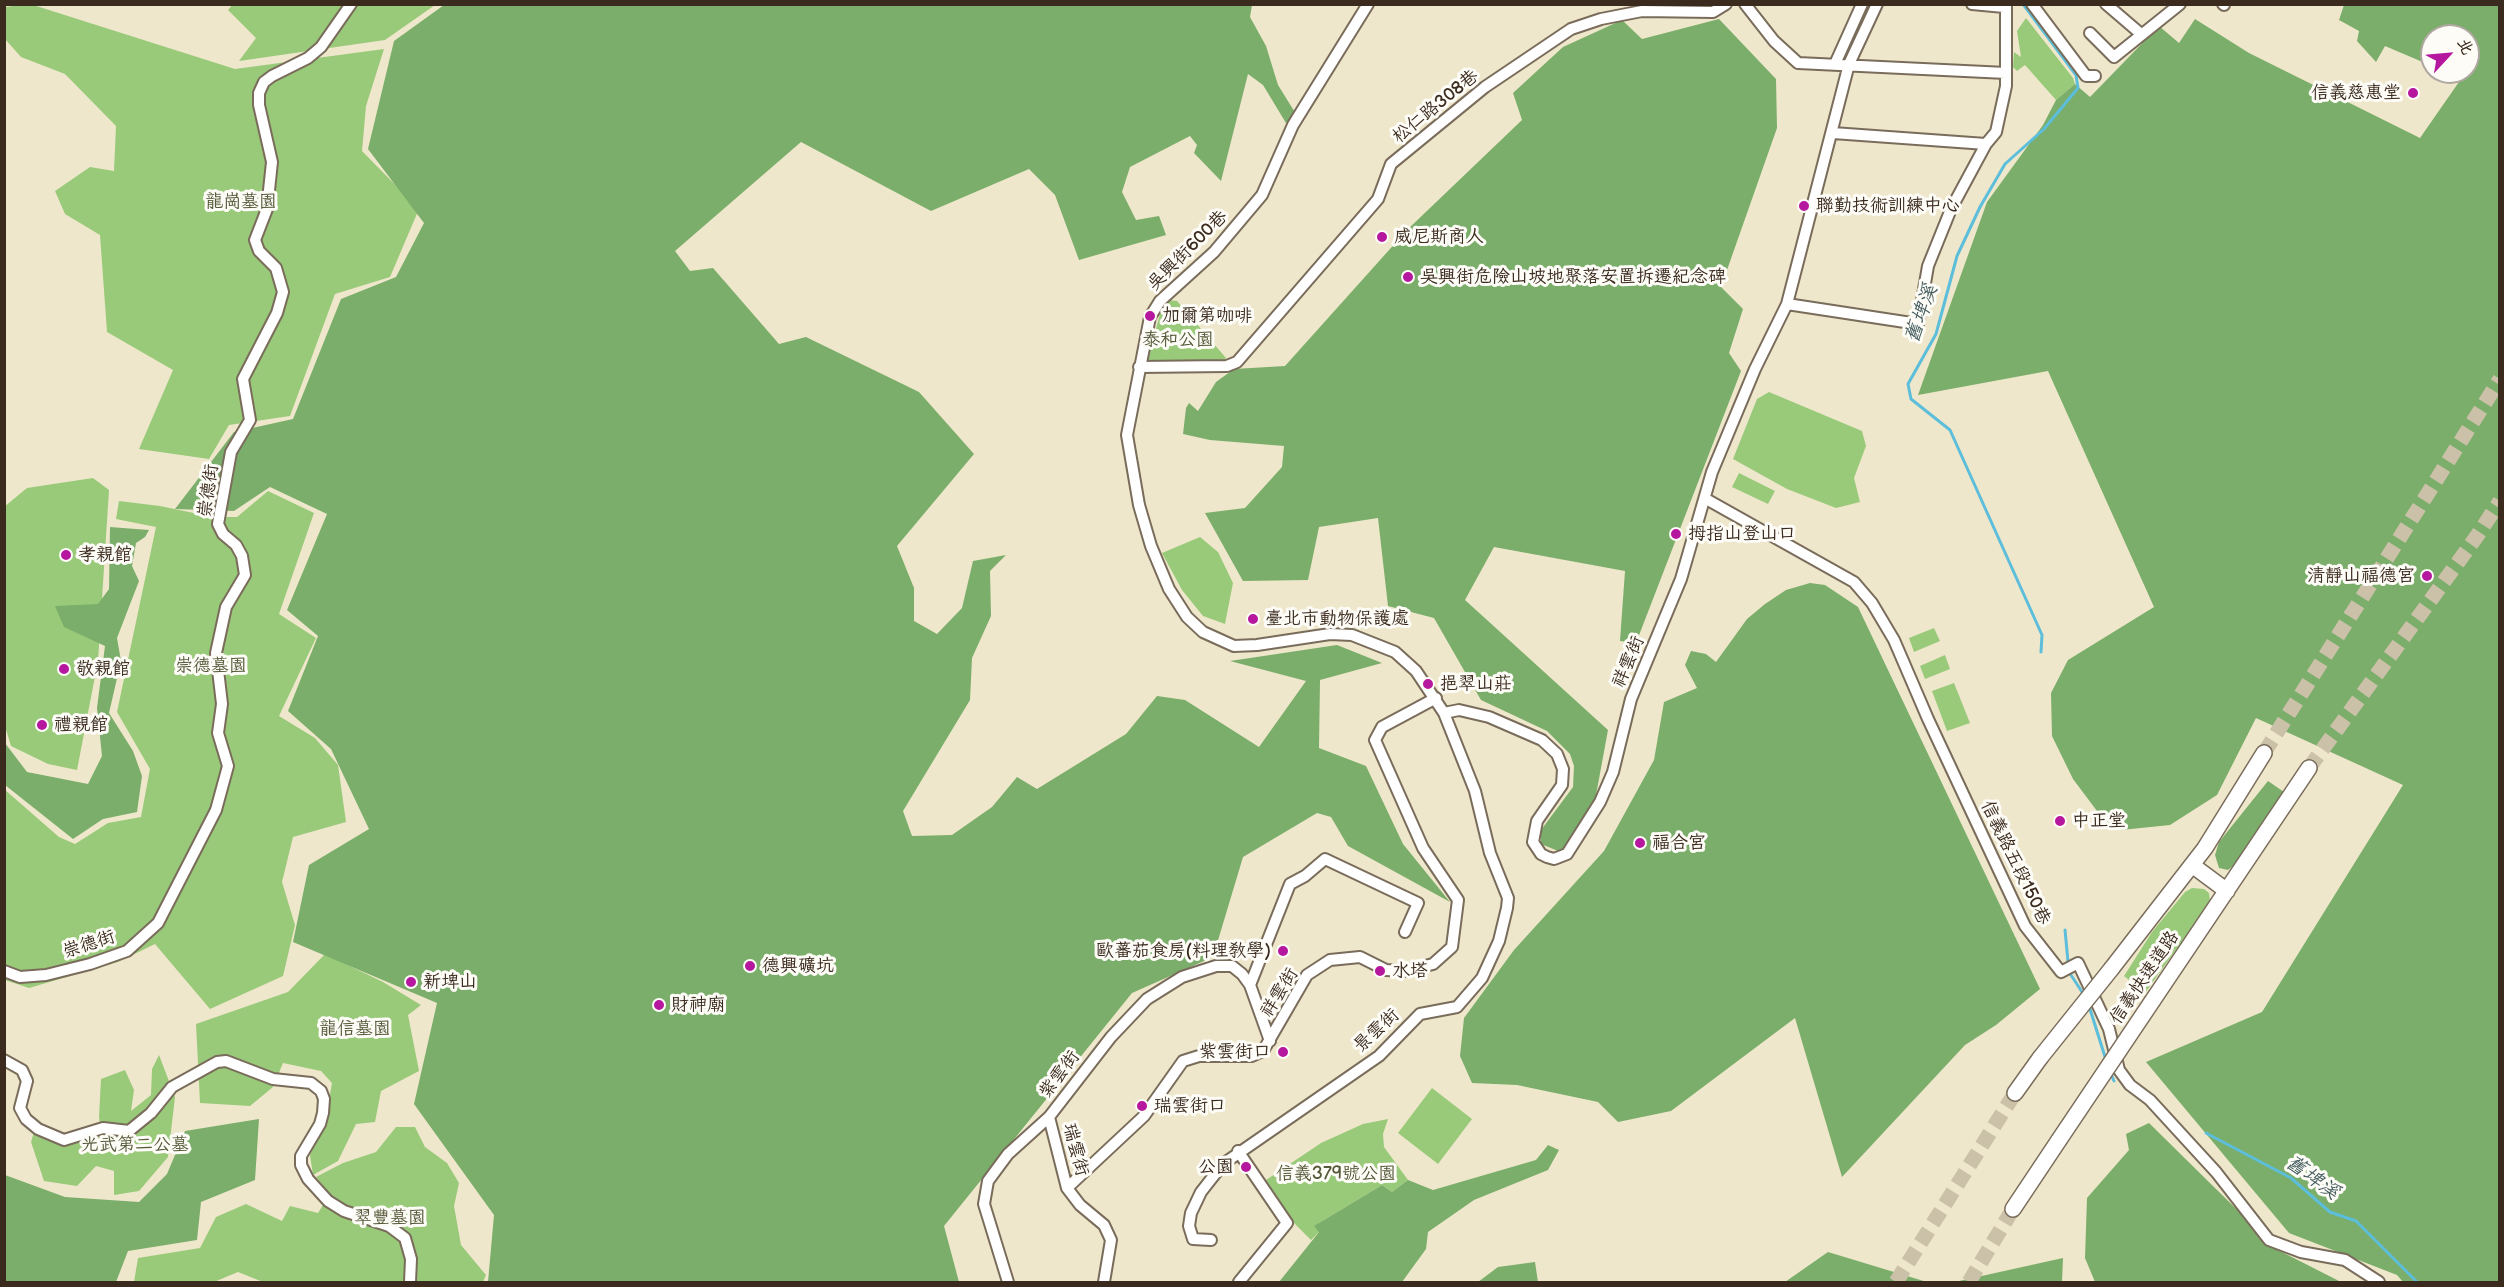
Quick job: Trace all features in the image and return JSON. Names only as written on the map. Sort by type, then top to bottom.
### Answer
[{"type":"highway","name":"信義快速道路","points":[[2015,1093],[2192,865],[2264,753]]},
{"type":"highway","name":"信義快速道路","points":[[2013,1209],[2309,768]]},
{"type":"highway","points":[[2192,865],[2227,891]]},
{"type":"street","name":"崇德街","points":[[4,971],[20,977],[46,975],[90,964],[127,951],[158,923],[216,810],[228,766],[218,733],[222,704],[216,653],[226,607],[245,575],[242,556],[236,545],[223,534],[218,524],[231,452],[250,420],[243,379],[277,313],[283,292],[276,268],[259,251],[255,240],[267,209],[272,162],[259,105],[259,93],[264,82],[272,76],[308,58],[321,47],[351,4]]},
{"type":"street","name":"吳興街600巷","points":[[1368,4],[1293,125],[1262,195],[1214,252],[1160,302],[1150,317],[1127,435],[1139,505],[1151,546],[1169,589],[1187,617],[1203,632],[1234,646],[1341,634],[1376,642],[1407,661],[1436,698]]},
{"type":"street","name":"松仁路308巷","points":[[1139,367],[1227,366],[1237,362],[1378,199],[1391,164],[1495,80],[1571,29],[1601,19],[1642,11],[1713,12],[1726,4]]},
{"type":"street","points":[[1745,4],[1774,41],[1798,63],[2006,74]]},
{"type":"street","points":[[1835,64],[1862,4]]},
{"type":"street","points":[[1706,499],[1717,461],[1755,369],[1787,304],[1814,191],[1833,133],[1849,64],[1877,4]]},
{"type":"street","points":[[1787,304],[1918,324],[1928,266],[1951,209],[1986,144],[1996,132],[2006,74],[2005,6],[1972,4]]},
{"type":"street","points":[[2032,4],[2086,76],[2095,76]]},
{"type":"street","points":[[2106,4],[2141,34]]},
{"type":"street","points":[[2090,33],[2114,57],[2180,4]]},
{"type":"street","points":[[1833,133],[1986,144]]},
{"type":"street","name":"祥雲街","points":[[1444,713],[1459,710],[1489,717],[1542,740],[1557,754],[1563,768],[1562,784],[1537,822],[1533,842],[1541,854],[1547,857],[1554,859],[1567,854],[1600,802],[1613,772],[1631,699],[1681,579],[1706,499]]},
{"type":"street","name":"信義路五段150巷","points":[[1706,499],[1854,582],[1872,603],[1894,640],[1928,719],[2025,926],[2061,972],[2078,963],[2109,1029],[2119,1070],[2130,1085],[2150,1100],[2216,1172],[2264,1236],[2301,1252],[2345,1260],[2379,1282]]},
{"type":"street","name":"祥雲街","points":[[1067,1188],[1144,1116],[1183,1061],[1199,1056],[1252,1056],[1263,1051],[1307,975],[1330,960],[1360,957],[1386,970],[1405,971],[1433,964],[1452,947],[1458,900],[1426,854],[1375,740],[1382,727],[1436,698]]},
{"type":"street","name":"景雲街","points":[[1211,1240],[1193,1239],[1189,1226],[1191,1213],[1201,1192],[1223,1164],[1238,1151],[1379,1056],[1420,1014],[1457,1007],[1482,978],[1498,941],[1508,898],[1490,853],[1480,806],[1436,698]]},
{"type":"street","points":[[1250,985],[1290,884],[1305,876],[1325,859],[1418,903],[1405,932]]},
{"type":"street","name":"紫雲街","points":[[1008,1282],[984,1204],[988,1181],[1008,1154],[1049,1117],[1111,1037],[1157,991],[1182,977],[1224,965],[1237,969],[1250,985],[1270,1041]]},
{"type":"street","points":[[4,1060],[22,1070],[27,1081],[20,1108],[26,1119],[38,1129],[64,1140],[104,1128],[129,1131],[151,1113],[172,1088],[218,1062],[226,1060],[273,1079],[311,1083],[321,1091],[324,1099],[320,1124],[301,1156],[308,1179],[328,1201],[344,1211],[389,1226],[405,1238],[411,1259],[410,1282]]},
{"type":"street","name":"瑞雲街","points":[[1049,1117],[1067,1188],[1080,1205],[1104,1225],[1111,1240],[1104,1282]]},
{"type":"street","points":[[1238,1151],[1287,1223],[1239,1282]]},
{"type":"green space","name":"龍崗墓園","points":[[30,4],[235,69],[384,49],[366,106],[362,151],[419,209],[390,277],[335,294],[290,416],[229,425],[209,459],[139,449],[173,370],[107,332],[100,235],[65,214],[55,191],[90,167],[114,171],[116,126],[65,74],[21,57],[5,39],[5,7]]},
{"type":"green space","points":[[233,4],[435,5],[385,40],[239,61],[256,38],[228,10]]},
{"type":"green space","points":[[444,5],[1252,5],[1250,17],[1266,46],[1278,85],[1296,114],[1286,123],[1263,85],[1248,74],[1221,181],[1194,153],[1197,145],[1190,136],[1130,167],[1122,192],[1136,220],[1159,216],[1166,235],[1079,260],[1055,195],[1029,169],[931,211],[801,142],[675,251],[690,271],[713,268],[779,344],[806,337],[919,392],[974,454],[897,546],[914,588],[914,621],[937,634],[962,608],[973,561],[1006,555],[990,571],[991,616],[972,658],[970,700],[903,811],[912,836],[952,835],[992,807],[1017,777],[1037,789],[1126,734],[1157,696],[1185,700],[1259,747],[1306,681],[1230,661],[1337,645],[1382,663],[1320,680],[1319,748],[1366,766],[1403,844],[1450,902],[1348,846],[1331,817],[1317,813],[1243,857],[1213,957],[1132,993],[944,1226],[959,1282],[488,1282],[494,1215],[414,1104],[437,1003],[293,942],[309,865],[369,829],[331,749],[288,711],[318,636],[287,610],[327,514],[270,487],[234,511],[175,509],[234,432],[293,419],[341,299],[396,277],[424,223],[368,149],[394,41]]},
{"type":"green space","points":[[2344,5],[2499,5],[2499,1282],[2403,1282],[2397,1275],[2289,1233],[2146,1062],[2262,1012],[2403,785],[2256,718],[2217,795],[2170,825],[2121,830],[2103,819],[2073,779],[2052,736],[2051,693],[2068,660],[2154,607],[2048,371],[1918,395],[1987,202],[2043,125],[2056,100],[2075,84],[2090,97],[2159,26],[2179,43],[2195,19],[2249,53],[2420,138],[2458,84],[2480,84],[2480,24],[2420,24],[2420,61],[2385,46],[2376,62],[2357,41],[2359,31],[2339,20]]},
{"type":"green space","points":[[2026,18],[2073,78],[2075,84],[2056,100],[2025,65],[2017,71],[2013,67],[2014,52],[2021,57],[2017,31]]},
{"type":"green space","points":[[1719,19],[1776,79],[1777,128],[1721,287],[1743,309],[1729,353],[1741,371],[1636,643],[1620,641],[1625,571],[1494,547],[1465,600],[1608,730],[1594,806],[1563,853],[1541,844],[1541,830],[1573,787],[1574,766],[1570,754],[1547,731],[1481,700],[1434,618],[1388,606],[1378,518],[1319,527],[1308,580],[1243,581],[1205,513],[1245,508],[1282,467],[1284,446],[1210,440],[1183,434],[1186,408],[1189,403],[1198,411],[1216,382],[1234,369],[1285,366],[1407,230],[1522,120],[1513,93],[1563,47],[1622,20],[1642,39]]},
{"type":"green space","name":"泰和公園","points":[[1169,300],[1177,301],[1226,358],[1223,362],[1146,365],[1160,314]]},
{"type":"green space","points":[[1769,392],[1862,431],[1866,446],[1854,478],[1860,502],[1836,508],[1787,489],[1733,459],[1757,399]]},
{"type":"green space","points":[[1739,473],[1775,491],[1768,504],[1732,487]]},
{"type":"green space","points":[[93,478],[109,490],[98,661],[77,770],[48,764],[11,746],[5,726],[4,507],[27,488]]},
{"type":"green space","name":"崇德墓園","points":[[268,491],[314,513],[279,614],[316,638],[279,716],[315,738],[338,765],[346,822],[293,837],[282,882],[295,925],[283,976],[210,1009],[155,944],[118,962],[29,988],[5,980],[4,789],[59,837],[75,844],[108,823],[141,817],[150,769],[117,712],[156,527],[116,519],[119,501],[160,506],[213,517],[237,517]]},
{"type":"green space","points":[[110,527],[149,530],[145,537],[136,543],[132,566],[139,581],[117,638],[121,661],[109,713],[133,751],[142,776],[137,812],[103,819],[73,839],[5,785],[5,743],[27,772],[88,784],[102,756],[97,708],[105,646],[64,627],[55,606],[98,604],[109,589]]},
{"type":"green space","points":[[1200,537],[1218,552],[1233,583],[1225,624],[1203,616],[1182,590],[1162,553]]},
{"type":"green space","points":[[1810,583],[1825,585],[1858,607],[2040,989],[1996,1025],[1965,1045],[1842,1177],[1795,1018],[1671,1111],[1618,1122],[1598,1102],[1517,1085],[1472,1083],[1460,1056],[1464,1018],[1514,950],[1604,851],[1654,760],[1664,702],[1697,688],[1685,665],[1691,651],[1706,654],[1716,662],[1747,619],[1786,590]]},
{"type":"green space","points":[[1934,628],[1940,641],[1914,652],[1909,638]]},
{"type":"green space","points":[[1945,655],[1950,669],[1925,679],[1920,666]]},
{"type":"green space","points":[[1954,683],[1970,723],[1947,731],[1932,691]]},
{"type":"green space","points":[[2268,781],[2284,792],[2238,862],[2228,870],[2219,868],[2215,855],[2219,842]]},
{"type":"green space","points":[[2192,888],[2204,889],[2209,893],[2210,902],[2145,993],[2124,976],[2152,932],[2185,892]]},
{"type":"green space","name":"龍信墓園","points":[[325,954],[383,982],[421,1005],[408,1015],[419,1071],[381,1091],[375,1122],[356,1124],[338,1161],[313,1175],[310,1155],[326,1117],[332,1083],[321,1071],[283,1063],[273,1087],[250,1106],[200,1103],[196,1024],[288,992]]},
{"type":"green space","name":"光武第二公墓","points":[[159,1055],[175,1097],[168,1157],[139,1191],[114,1195],[114,1171],[96,1166],[77,1186],[44,1181],[31,1142],[34,1132],[60,1143],[79,1143],[102,1136],[99,1117],[101,1079],[125,1070],[134,1090],[131,1111],[151,1095],[152,1069]]},
{"type":"green space","points":[[1432,1088],[1472,1119],[1438,1164],[1398,1133]]},
{"type":"green space","points":[[259,1119],[255,1180],[201,1202],[197,1240],[128,1251],[116,1282],[5,1282],[5,1175],[65,1197],[139,1202],[167,1174],[185,1131]]},
{"type":"green space","name":"信義379號公園","points":[[1388,1119],[1383,1134],[1384,1147],[1408,1180],[1392,1192],[1382,1185],[1319,1223],[1319,1232],[1311,1240],[1295,1224],[1266,1180],[1321,1143],[1363,1124]]},
{"type":"green space","points":[[2149,1123],[2278,1250],[2341,1282],[2095,1282],[2085,1258],[2087,1198],[2129,1150],[2126,1134]]},
{"type":"green space","name":"翠豐墓園","points":[[396,1127],[415,1127],[425,1147],[447,1163],[459,1183],[454,1206],[461,1245],[486,1275],[483,1282],[263,1282],[238,1272],[214,1282],[134,1282],[138,1258],[200,1248],[216,1217],[246,1204],[282,1221],[290,1206],[318,1213],[330,1194],[316,1177],[343,1163],[376,1152]]},
{"type":"green space","points":[[1548,1145],[1559,1150],[1548,1170],[1474,1200],[1428,1232],[1426,1249],[1402,1282],[1279,1282],[1319,1232],[1314,1226],[1382,1185],[1392,1192],[1408,1180],[1433,1190],[1536,1160]]},
{"type":"green space","points":[[1828,1252],[1927,1282],[1785,1282]]},
{"type":"green space","points":[[2063,1258],[2062,1282],[1959,1281]]},
{"type":"green space","points":[[1535,1262],[1538,1282],[1478,1282],[1498,1267]]},
{"type":"waterway","name":"舊埤溪","points":[[2023,4],[2076,75],[2078,88],[2044,129],[2005,164],[1980,207],[1957,256],[1936,334],[1908,384],[1911,399],[1950,430],[2042,635],[2041,652]]},
{"type":"waterway","name":"舊埤溪","points":[[2065,930],[2069,972],[2084,995]]},
{"type":"waterway","name":"舊埤溪","points":[[2089,1006],[2106,1060]]},
{"type":"waterway","name":"舊埤溪","points":[[2110,1072],[2114,1081]]},
{"type":"waterway","name":"舊埤溪","points":[[2206,1133],[2291,1178],[2330,1212],[2356,1221],[2417,1282]]},
{"type":"tunnel","points":[[2264,753],[2500,379]]},
{"type":"tunnel","points":[[2309,768],[2500,501]]},
{"type":"tunnel","points":[[1896,1282],[2015,1093]]},
{"type":"tunnel","points":[[1969,1282],[2013,1209]]},
{"type":"place","name":"信義慈惠堂","points":[[2413,93]]},
{"type":"place","name":"聯勤技術訓練中心","points":[[1804,206]]},
{"type":"place","name":"威尼斯商人","points":[[1382,237]]},
{"type":"place","name":"吳興街危險山坡地聚落安置拆遷紀念碑","points":[[1408,277]]},
{"type":"place","name":"加爾第咖啡","points":[[1150,316]]},
{"type":"place","name":"拇指山登山口","points":[[1676,534]]},
{"type":"place","name":"孝親館","points":[[66,555]]},
{"type":"place","name":"清靜山福德宮","points":[[2427,576]]},
{"type":"place","name":"臺北市動物保護處","points":[[1253,619]]},
{"type":"place","name":"敬親館","points":[[64,669]]},
{"type":"place","name":"挹翠山莊","points":[[1428,684]]},
{"type":"place","name":"禮親館","points":[[42,725]]},
{"type":"place","name":"中正堂","points":[[2060,821]]},
{"type":"place","name":"福合宮","points":[[1640,843]]},
{"type":"place","name":"歐蕃茄食房(料理教學)","points":[[1283,951]]},
{"type":"place","name":"德興礦坑","points":[[750,966]]},
{"type":"place","name":"水塔","points":[[1380,971]]},
{"type":"place","name":"新埤山","points":[[411,982]]},
{"type":"place","name":"財神廟","points":[[659,1005]]},
{"type":"place","name":"紫雲街口","points":[[1283,1052]]},
{"type":"place","name":"瑞雲街口","points":[[1142,1106]]},
{"type":"place","name":"公園","points":[[1246,1167]]}]
